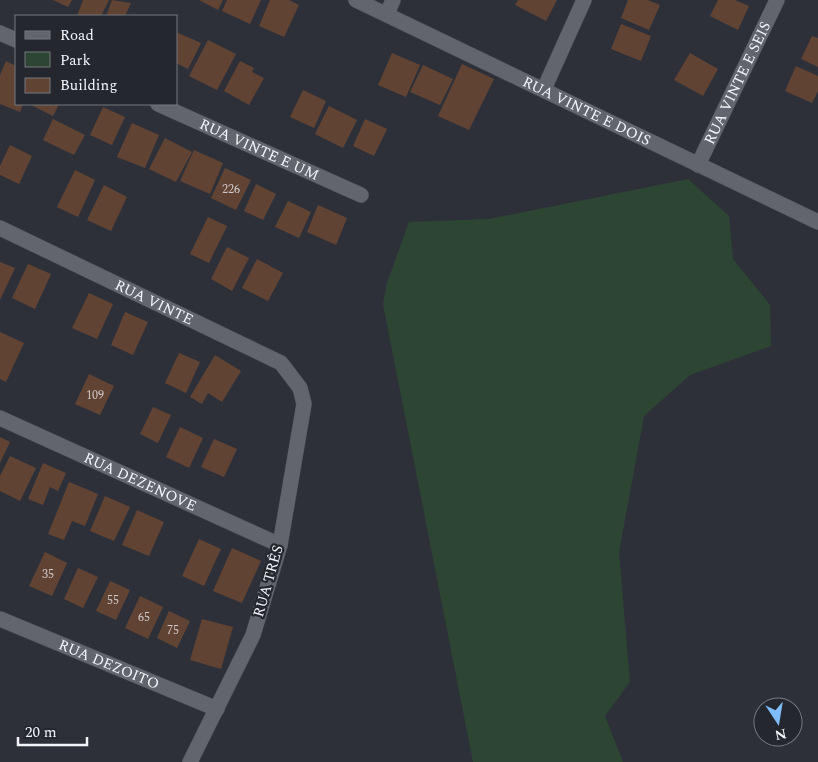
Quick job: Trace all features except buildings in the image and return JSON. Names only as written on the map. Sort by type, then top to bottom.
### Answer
[{"type":"street","name":"RUA VINTE E DOIS","points":[[356,0],[818,222]]},
{"type":"street","points":[[387,14],[393,0]]},
{"type":"street","points":[[544,89],[584,0]]},
{"type":"street","name":"RUA VINTE E SEIS","points":[[698,165],[777,0]]},
{"type":"street","points":[[0,33],[15,40]]},
{"type":"street","name":"RUA VINTE E UM","points":[[160,105],[361,195]]},
{"type":"street","name":"RUA VINTE","points":[[0,228],[281,363],[300,388]]},
{"type":"street","name":"RUA TRÊS","points":[[190,762],[253,636],[280,545],[304,404],[300,388]]},
{"type":"street","name":"RUA DEZENOVE","points":[[0,418],[280,545]]},
{"type":"street","name":"RUA DEZOITO","points":[[0,619],[217,709]]},
{"type":"green space","points":[[688,179],[729,216],[733,259],[770,305],[771,346],[690,375],[644,416],[619,552],[630,682],[605,716],[623,762],[473,762],[383,304],[387,283],[409,222],[489,219]]}]
